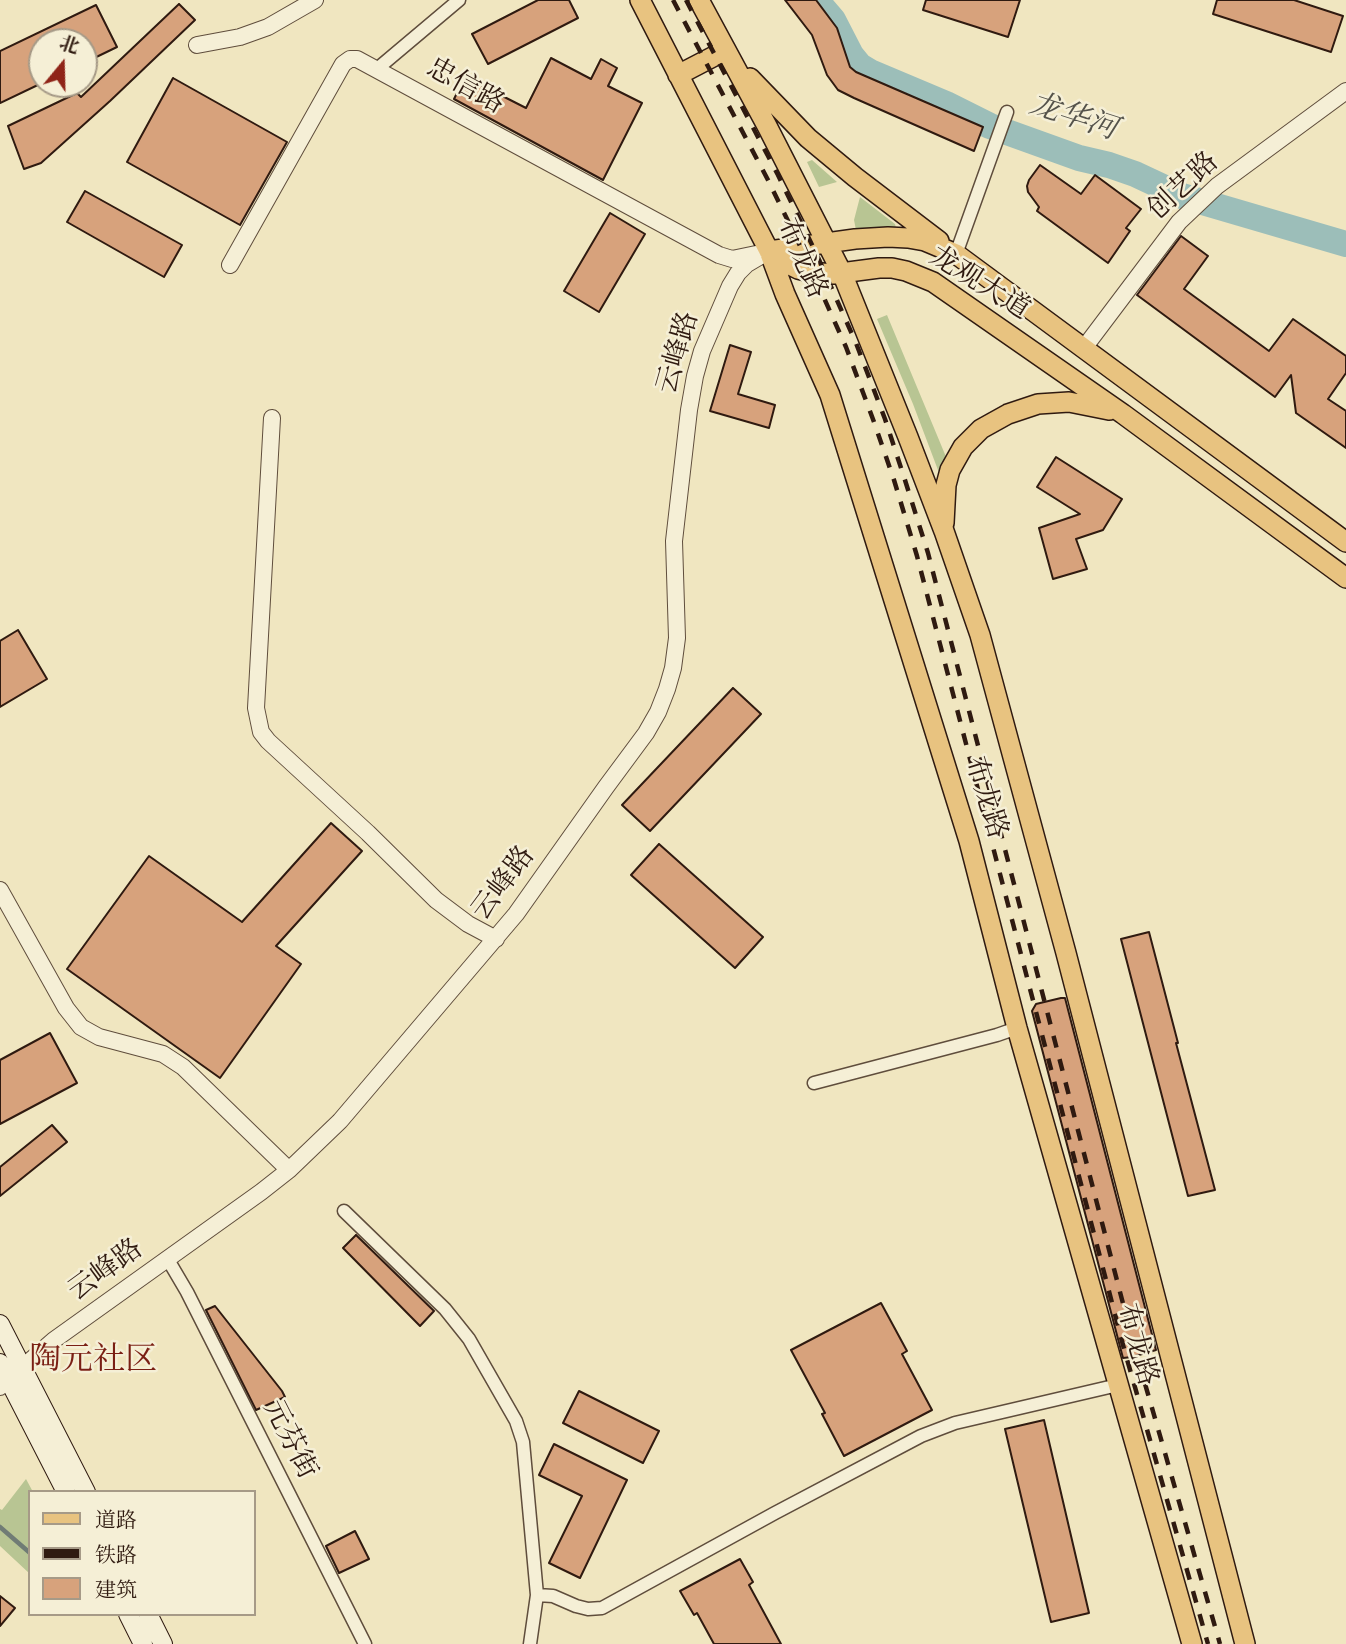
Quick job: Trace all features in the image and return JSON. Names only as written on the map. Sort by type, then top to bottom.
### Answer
[{"type":"main road","name":"布龙路","points":[[640,0],[769,251],[830,395],[969,841],[1017,1028],[1192,1644]]},
{"type":"main road","name":"布龙路","points":[[699,0],[842,274],[944,531],[980,635],[1066,953],[1245,1644]]},
{"type":"main road","points":[[678,75],[726,50],[763,93],[808,138],[849,173],[956,254]]},
{"type":"main road","name":"龙观大道","points":[[769,251],[879,237],[908,238],[933,244],[956,254],[1346,542]]},
{"type":"main road","name":"龙观大道","points":[[769,251],[780,260],[810,272],[842,274],[892,268],[933,282],[1123,414],[1346,578]]},
{"type":"main road","points":[[944,531],[946,485],[956,456],[971,437],[994,421],[1023,408],[1053,402],[1084,404],[1123,414]]},
{"type":"main road","points":[[0,1324],[10,1378],[65,1490]]},
{"type":"main road","points":[[0,1363],[85,1490]]},
{"type":"main road","points":[[129,1616],[143,1644]]},
{"type":"main road","points":[[149,1616],[163,1644]]},
{"type":"street","points":[[197,45],[240,37],[268,27],[315,0]]},
{"type":"street","points":[[377,69],[459,0]]},
{"type":"street","name":"忠信路","points":[[230,265],[343,64],[349,59],[357,59],[377,69],[726,258],[739,259],[769,251]]},
{"type":"street","name":"创艺路","points":[[1084,348],[1179,222],[1217,186],[1346,91]]},
{"type":"street","points":[[956,254],[1007,113]]},
{"type":"street","name":"云峰路","points":[[10,1378],[54,1340],[289,1170],[340,1121],[496,939],[538,885],[646,733],[658,712],[673,668],[677,638],[674,541],[695,376],[702,351],[730,286],[747,264],[769,251]]},
{"type":"street","points":[[272,418],[256,708],[261,732],[436,900],[468,924],[496,939]]},
{"type":"street","points":[[0,890],[66,1009],[81,1027],[99,1037],[163,1054],[183,1067],[289,1170]]},
{"type":"street","points":[[814,1083],[1017,1028]]},
{"type":"street","points":[[344,1211],[445,1309],[469,1339],[516,1420],[523,1442],[537,1595],[530,1644]]},
{"type":"street","name":"元芬街","points":[[167,1258],[187,1292],[365,1644]]},
{"type":"street","points":[[537,1595],[553,1596],[588,1609],[602,1608],[921,1436],[955,1423],[1118,1385]]},
{"type":"green space","points":[[812,160],[837,182],[819,187],[807,162]]},
{"type":"green space","points":[[860,197],[895,224],[896,228],[856,230],[854,220]]},
{"type":"green space","points":[[887,315],[949,464],[941,478],[877,319]]},
{"type":"green space","points":[[26,1479],[32,1490],[28,1490],[28,1572],[0,1546],[0,1509],[2,1510]]},
{"type":"building","points":[[538,0],[569,0],[578,18],[488,64],[472,34]]},
{"type":"building","points":[[785,0],[816,0],[837,28],[850,67],[856,72],[983,127],[974,151],[838,90],[827,75],[812,35]]},
{"type":"building","points":[[926,0],[1020,0],[1008,37],[923,10]]},
{"type":"building","points":[[1217,0],[1294,0],[1343,16],[1331,52],[1213,14]]},
{"type":"building","points":[[179,4],[195,20],[41,163],[24,169],[8,126],[67,98],[98,98],[98,81]]},
{"type":"building","points":[[96,5],[117,47],[98,56],[98,28],[48,28]]},
{"type":"building","points":[[28,38],[28,90],[0,103],[0,51]]},
{"type":"building","points":[[551,58],[591,79],[601,59],[617,68],[608,86],[642,103],[603,180],[454,99],[465,77],[526,108]]},
{"type":"building","points":[[173,78],[287,142],[240,225],[127,162]]},
{"type":"building","points":[[1040,165],[1081,194],[1095,175],[1141,209],[1126,228],[1130,231],[1108,263],[1037,211],[1039,207],[1028,192],[1027,186]]},
{"type":"building","points":[[85,191],[182,245],[164,277],[67,222]]},
{"type":"building","points":[[610,213],[645,234],[599,312],[564,291]]},
{"type":"building","points":[[1181,236],[1208,256],[1184,289],[1269,351],[1293,319],[1346,356],[1346,373],[1328,399],[1346,411],[1346,448],[1296,413],[1291,375],[1275,397],[1137,295]]},
{"type":"building","points":[[730,345],[751,352],[738,394],[775,405],[769,428],[710,411]]},
{"type":"building","points":[[1056,457],[1122,499],[1103,530],[1076,539],[1087,569],[1053,579],[1039,528],[1080,514],[1037,487]]},
{"type":"building","points":[[18,630],[47,679],[0,707],[0,641]]},
{"type":"building","points":[[733,688],[761,714],[650,831],[622,805]]},
{"type":"building","points":[[331,823],[362,851],[276,946],[301,964],[220,1078],[67,969],[149,856],[242,922]]},
{"type":"building","points":[[659,844],[763,937],[735,968],[631,875]]},
{"type":"building","points":[[1149,932],[1215,1190],[1188,1196],[1121,939]]},
{"type":"building","points":[[1065,998],[1156,1350],[1132,1357],[1123,1358],[1032,1011],[1036,1004]]},
{"type":"building","points":[[50,1033],[77,1083],[0,1124],[0,1060]]},
{"type":"building","points":[[52,1125],[67,1142],[0,1196],[0,1167]]},
{"type":"building","points":[[356,1235],[434,1311],[420,1326],[343,1248]]},
{"type":"building","points":[[881,1303],[907,1351],[902,1354],[932,1410],[844,1456],[822,1414],[825,1413],[791,1350]]},
{"type":"building","points":[[215,1306],[285,1397],[256,1410],[206,1310]]},
{"type":"building","points":[[579,1391],[659,1431],[643,1463],[563,1423]]},
{"type":"building","points":[[1044,1420],[1089,1613],[1051,1622],[1005,1429]]},
{"type":"building","points":[[554,1444],[627,1480],[580,1578],[549,1563],[582,1496],[539,1475]]},
{"type":"building","points":[[355,1531],[369,1559],[339,1573],[326,1546]]},
{"type":"building","points":[[740,1559],[753,1582],[749,1585],[781,1644],[714,1644],[697,1613],[694,1615],[680,1591]]},
{"type":"building","points":[[0,1596],[15,1608],[0,1626]]},
{"type":"waterway","name":"龙华河","points":[[816,0],[833,20],[851,55],[860,66],[870,72],[990,126],[1079,158],[1135,174],[1182,196],[1346,244]]},
{"type":"waterway","points":[[0,1527],[28,1551]]},
{"type":"railway","points":[[673,0],[806,258],[846,347],[894,480],[917,556],[1123,1345],[1208,1644]]},
{"type":"railway","points":[[686,0],[816,253],[856,343],[904,477],[928,553],[1133,1342],[1220,1644]]},
{"type":"district","name":"陶元社区","points":[[93,1361]]}]
